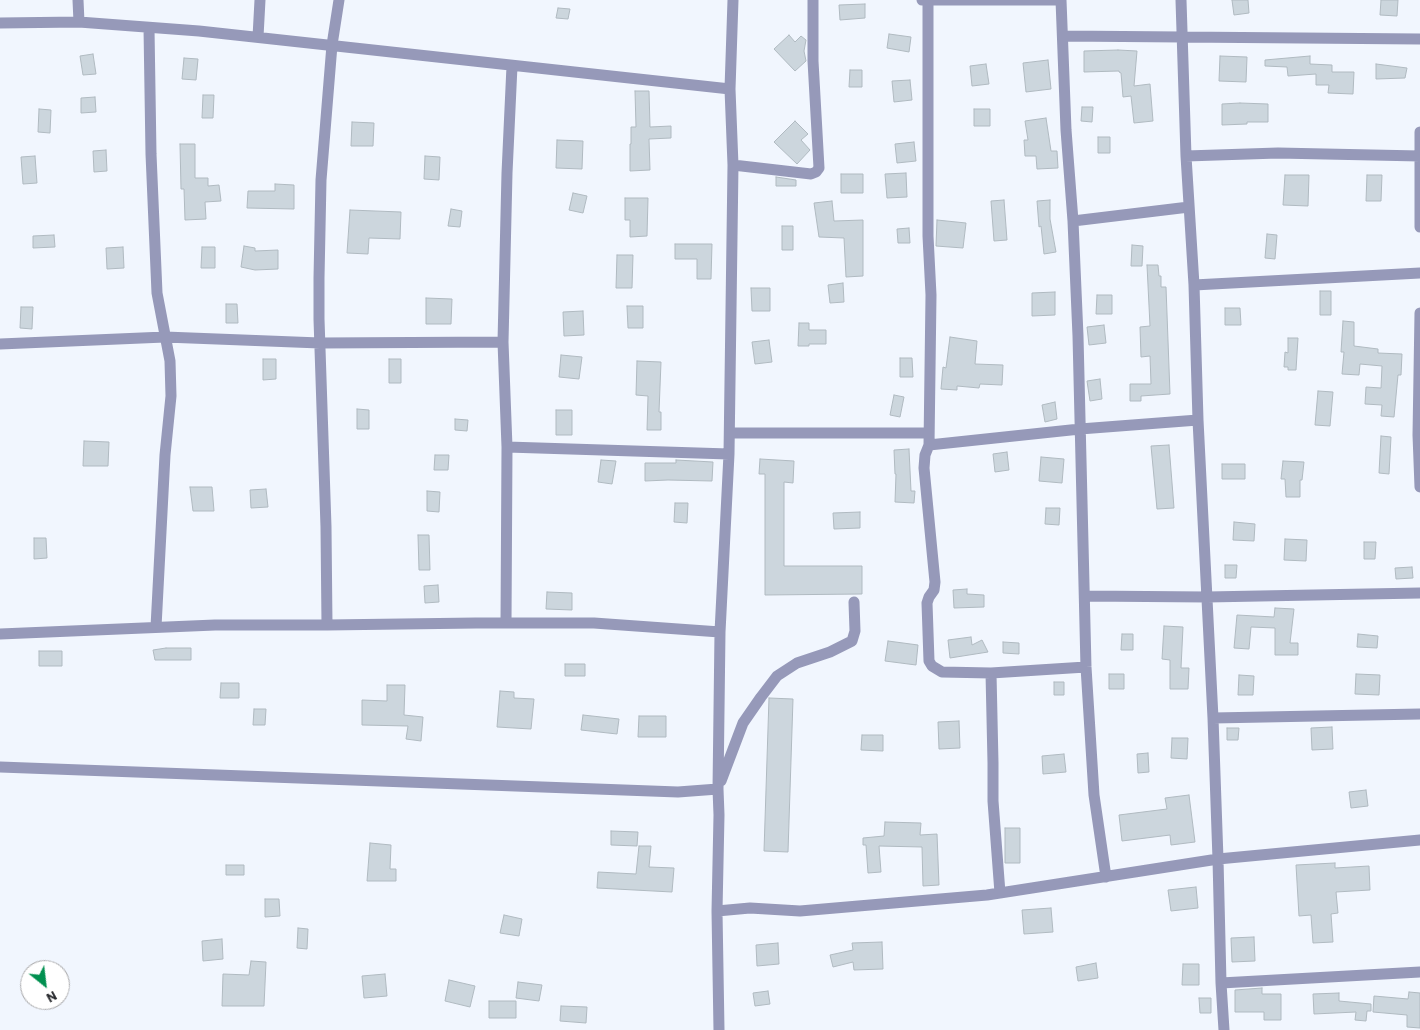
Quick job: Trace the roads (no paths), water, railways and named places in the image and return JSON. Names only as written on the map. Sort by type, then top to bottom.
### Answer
[{"type":"street","points":[[78,0],[79,22]]},
{"type":"street","points":[[258,37],[260,0]]},
{"type":"street","points":[[327,625],[319,278],[321,180],[332,45],[339,0]]},
{"type":"street","points":[[719,1030],[717,911],[718,789],[720,632],[730,433],[733,165],[730,89],[732,0]]},
{"type":"street","points":[[733,165],[812,174],[819,168],[813,61],[813,0]]},
{"type":"street","points":[[922,0],[1061,0],[1066,130],[1073,221],[1078,336],[1086,667],[1094,794],[1106,876]]},
{"type":"street","points":[[928,0],[928,236],[931,295],[929,445],[925,455],[924,468],[935,582],[934,590],[927,603],[930,661],[936,670],[942,672],[991,673],[1086,667]]},
{"type":"street","points":[[1181,0],[1186,156],[1194,285],[1198,420],[1213,718],[1224,1030]]},
{"type":"street","points":[[0,23],[79,22],[258,37],[730,89]]},
{"type":"street","points":[[149,28],[154,250],[157,293],[170,361],[171,396],[165,455],[156,627]]},
{"type":"street","points":[[1063,36],[1420,40]]},
{"type":"street","points":[[506,623],[506,447],[503,342],[507,173],[512,66]]},
{"type":"street","points":[[1420,132],[1420,227]]},
{"type":"street","points":[[1186,156],[1278,153],[1420,156]]},
{"type":"street","points":[[1073,221],[1189,207]]},
{"type":"street","points":[[1194,285],[1420,273]]},
{"type":"street","points":[[1420,313],[1418,435],[1420,487]]},
{"type":"street","points":[[0,344],[165,337],[320,343],[503,342]]},
{"type":"street","points":[[929,445],[1080,429],[1198,420]]},
{"type":"street","points":[[730,433],[929,433]]},
{"type":"street","points":[[506,447],[729,454]]},
{"type":"street","points":[[1085,596],[1207,598],[1420,593]]},
{"type":"street","points":[[718,789],[743,723],[777,676],[797,664],[830,652],[852,641],[855,631],[854,602]]},
{"type":"street","points":[[0,634],[156,627],[506,623],[594,623],[720,632]]},
{"type":"street","points":[[991,673],[994,763],[992,801],[1000,893]]},
{"type":"street","points":[[1213,718],[1420,714]]},
{"type":"street","points":[[0,767],[678,792],[718,789]]},
{"type":"street","points":[[717,911],[750,908],[800,911],[1000,893],[1218,859],[1420,840]]},
{"type":"street","points":[[1221,983],[1420,972]]}]
